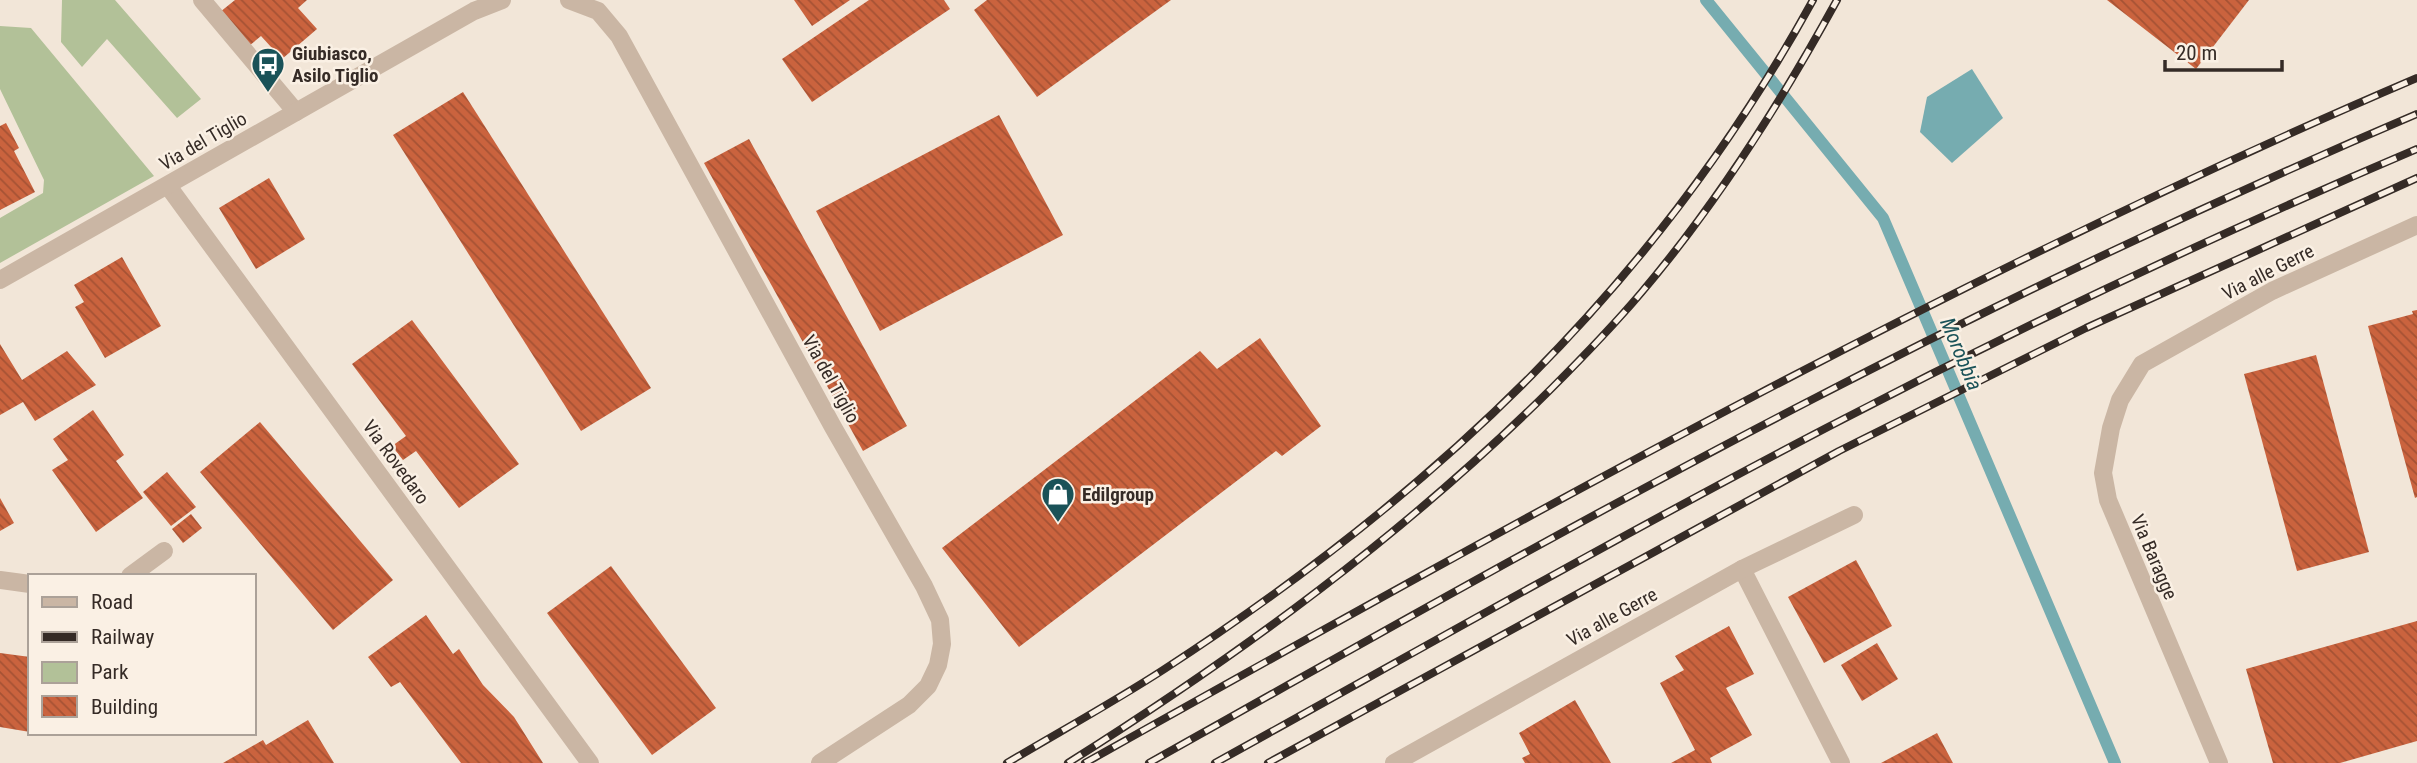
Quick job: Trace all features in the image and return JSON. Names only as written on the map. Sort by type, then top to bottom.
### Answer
[{"type":"street","points":[[202,0],[296,112]]},
{"type":"street","name":"Via del Tiglio","points":[[0,280],[474,11],[502,0]]},
{"type":"street","name":"Via del Tiglio","points":[[569,0],[598,11],[619,36],[833,427],[924,586],[940,621],[942,644],[939,665],[928,686],[909,705],[820,763]]},
{"type":"street","name":"Via Rovedaro","points":[[168,186],[590,763]]},
{"type":"street","name":"Via alle Gerre","points":[[2142,364],[2272,291],[2417,225]]},
{"type":"street","name":"Via Baragge","points":[[2142,364],[2120,400],[2111,428],[2103,473],[2108,500],[2218,763]]},
{"type":"street","name":"Via alle Gerre","points":[[1394,763],[1742,569],[1854,515]]},
{"type":"street","points":[[133,574],[164,551]]},
{"type":"street","points":[[1742,569],[1841,763]]},
{"type":"street","points":[[0,580],[28,584]]},
{"type":"green space","points":[[62,0],[115,0],[201,99],[177,118],[107,39],[82,67],[61,42]]},
{"type":"green space","points":[[0,26],[31,28],[154,176],[0,263],[0,218],[43,193],[44,180],[0,89]]},
{"type":"water","points":[[1972,69],[2003,118],[1952,163],[1920,132],[1927,97]]},
{"type":"building","points":[[235,0],[307,0],[298,8],[317,29],[282,59],[261,36],[249,46],[220,12]]},
{"type":"building","points":[[794,0],[850,0],[812,26]]},
{"type":"building","points":[[869,0],[944,0],[950,9],[812,102],[782,59]]},
{"type":"building","points":[[987,0],[1171,0],[1037,97],[974,10]]},
{"type":"building","points":[[2107,0],[2249,0],[2196,69]]},
{"type":"building","points":[[463,92],[651,388],[581,431],[393,135]]},
{"type":"building","points":[[999,115],[1063,235],[880,331],[816,211]]},
{"type":"building","points":[[6,123],[19,148],[14,151],[35,192],[0,210],[0,126]]},
{"type":"building","points":[[749,139],[907,426],[863,451],[704,163]]},
{"type":"building","points":[[269,178],[305,239],[256,269],[219,208]]},
{"type":"building","points":[[122,257],[161,326],[105,358],[75,307],[84,302],[74,285]]},
{"type":"building","points":[[2417,310],[2415,498],[2368,326],[2413,314],[2412,311]]},
{"type":"building","points":[[412,320],[519,464],[459,508],[416,451],[403,460],[392,446],[406,436],[352,364]]},
{"type":"building","points":[[1260,338],[1321,426],[1282,456],[1276,451],[1019,647],[942,548],[1200,351],[1217,369]]},
{"type":"building","points":[[0,344],[22,380],[67,351],[96,385],[35,421],[23,402],[0,415]]},
{"type":"building","points":[[2316,355],[2369,552],[2297,571],[2244,374]]},
{"type":"building","points":[[93,410],[124,455],[116,461],[143,498],[96,532],[52,470],[68,460],[53,439]]},
{"type":"building","points":[[260,422],[393,580],[333,630],[200,472]]},
{"type":"building","points":[[167,472],[196,507],[171,526],[143,492]]},
{"type":"building","points":[[0,498],[14,523],[0,531]]},
{"type":"building","points":[[191,514],[202,528],[183,543],[172,529]]},
{"type":"building","points":[[1856,560],[1892,626],[1824,663],[1788,597]]},
{"type":"building","points":[[611,566],[716,708],[652,755],[547,613]]},
{"type":"building","points":[[426,615],[453,654],[459,649],[483,685],[514,717],[543,763],[461,763],[400,682],[391,687],[368,657]]},
{"type":"building","points":[[2417,621],[2417,741],[2340,763],[2273,763],[2246,669]]},
{"type":"building","points":[[1729,626],[1754,674],[1726,688],[1752,735],[1710,758],[1712,763],[1671,763],[1695,750],[1660,683],[1684,670],[1675,656]]},
{"type":"building","points":[[1877,643],[1898,679],[1862,701],[1841,665]]},
{"type":"building","points":[[0,653],[28,657],[28,732],[0,727]]},
{"type":"building","points":[[1575,700],[1611,763],[1525,763],[1522,758],[1530,754],[1519,733]]},
{"type":"building","points":[[308,720],[334,763],[223,763],[263,740],[266,745]]},
{"type":"building","points":[[1937,733],[1953,763],[1881,763]]},
{"type":"waterway","name":"Morobbia","points":[[1706,0],[1883,218],[2115,763]]},
{"type":"railway","points":[[1007,763],[1144,682],[1262,602],[1357,531],[1446,456],[1531,376],[1610,291],[1683,201],[1751,104],[1813,0]]},
{"type":"railway","points":[[1068,763],[1196,679],[1320,589],[1439,493],[1551,389],[1630,305],[1669,259],[1722,188],[1793,77],[1837,0]]},
{"type":"railway","points":[[1085,763],[1577,491],[1908,317],[2076,233],[2417,78]]},
{"type":"railway","points":[[1149,763],[1564,532],[1889,360],[2189,215],[2417,114]]},
{"type":"railway","points":[[1215,763],[1674,509],[1900,390],[2193,248],[2417,149]]},
{"type":"railway","points":[[1268,763],[1839,451],[2086,328],[2417,178]]},
{"type":"place","name":"Giubiasco, Asilo Tiglio","points":[[268,94]]},
{"type":"place","name":"Edilgroup","points":[[1058,524]]}]
